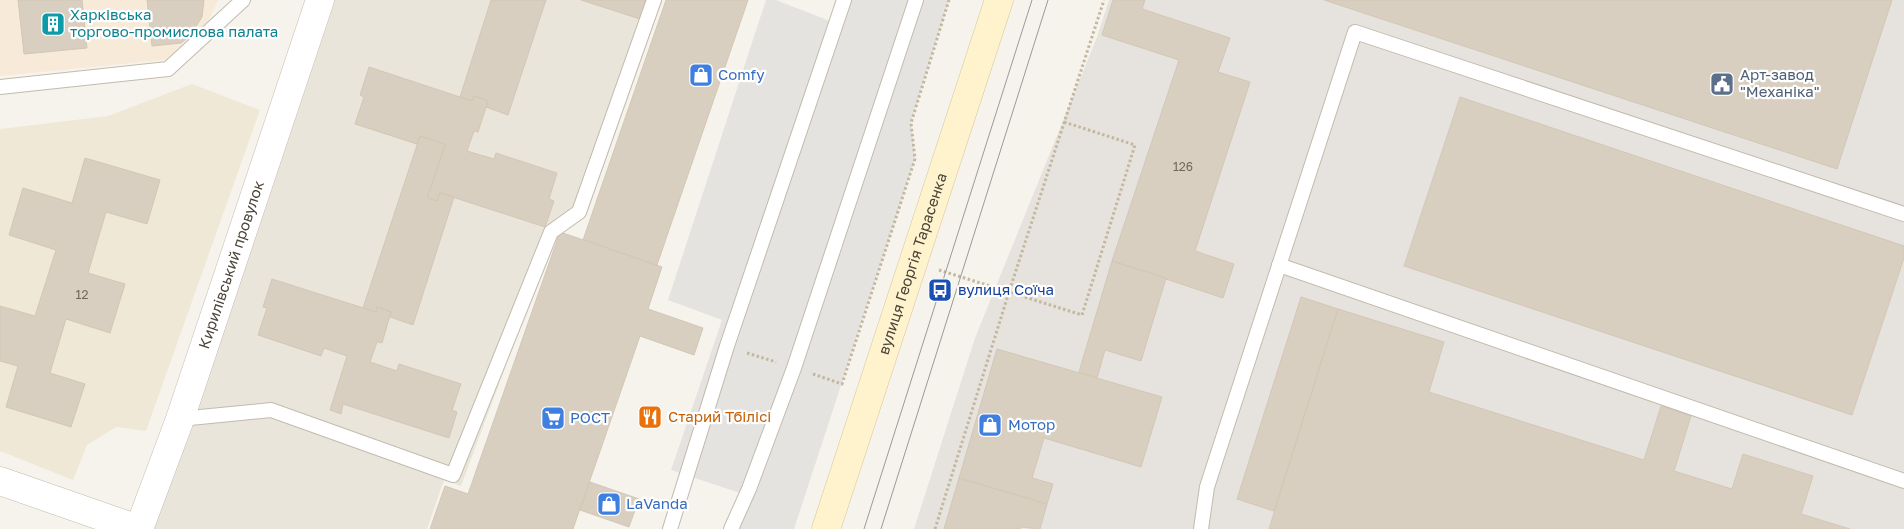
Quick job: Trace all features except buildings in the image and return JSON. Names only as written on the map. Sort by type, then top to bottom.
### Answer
[{"type":"main road","name":"вулиця Георгія Тарасенка","points":[[826,529],[999,0]]},
{"type":"street","name":"Кирилівський провулок","points":[[138,529],[180,419],[320,0]]},
{"type":"street","points":[[0,480],[138,529]]},
{"type":"lane","points":[[0,87],[168,68],[243,0]]},
{"type":"lane","points":[[180,419],[271,410],[453,475],[551,232],[578,212],[654,0]]},
{"type":"lane","points":[[670,529],[727,346],[844,0]]},
{"type":"lane","points":[[731,529],[749,490],[794,368],[916,0]]},
{"type":"lane","points":[[1201,529],[1207,487],[1355,32],[1904,214]]},
{"type":"lane","points":[[1279,265],[1904,481]]},
{"type":"path","points":[[842,384],[915,159],[911,122],[949,0]]},
{"type":"path","points":[[935,529],[1009,292],[1104,0]]},
{"type":"path","points":[[934,269],[1082,315],[1135,145],[1064,122]]},
{"type":"shaded area","points":[[0,0],[218,0],[205,28],[172,59],[0,76]]},
{"type":"shaded area","points":[[329,0],[659,0],[583,214],[555,234],[461,486],[444,480],[427,529],[150,529]]},
{"type":"shaded area","points":[[766,0],[776,0],[835,23],[844,0],[949,0],[911,122],[915,159],[794,529],[731,529],[746,495],[671,470],[722,320],[668,300]]},
{"type":"shaded area","points":[[1109,0],[1904,0],[1904,529],[914,529],[975,338],[1097,37]]},
{"type":"shaded area","points":[[192,84],[260,110],[146,431],[116,427],[87,445],[73,480],[0,451],[0,129],[108,116]]},
{"type":"tram line","points":[[864,529],[1032,0]]},
{"type":"tram line","points":[[881,529],[1048,0]]},
{"type":"place","name":"Харківська торгово-промислова палата","points":[[53,24]]},
{"type":"place","name":"Comfy","points":[[701,75]]},
{"type":"place","name":"Арт-завод \"Механіка\"","points":[[1722,84]]},
{"type":"place","name":"вулиця Соїча","points":[[940,290]]},
{"type":"place","name":"Старий Тбілісі","points":[[650,417]]},
{"type":"place","name":"РОСТ","points":[[553,418]]},
{"type":"place","name":"Мотор","points":[[990,425]]},
{"type":"place","name":"LaVanda","points":[[609,504]]}]
